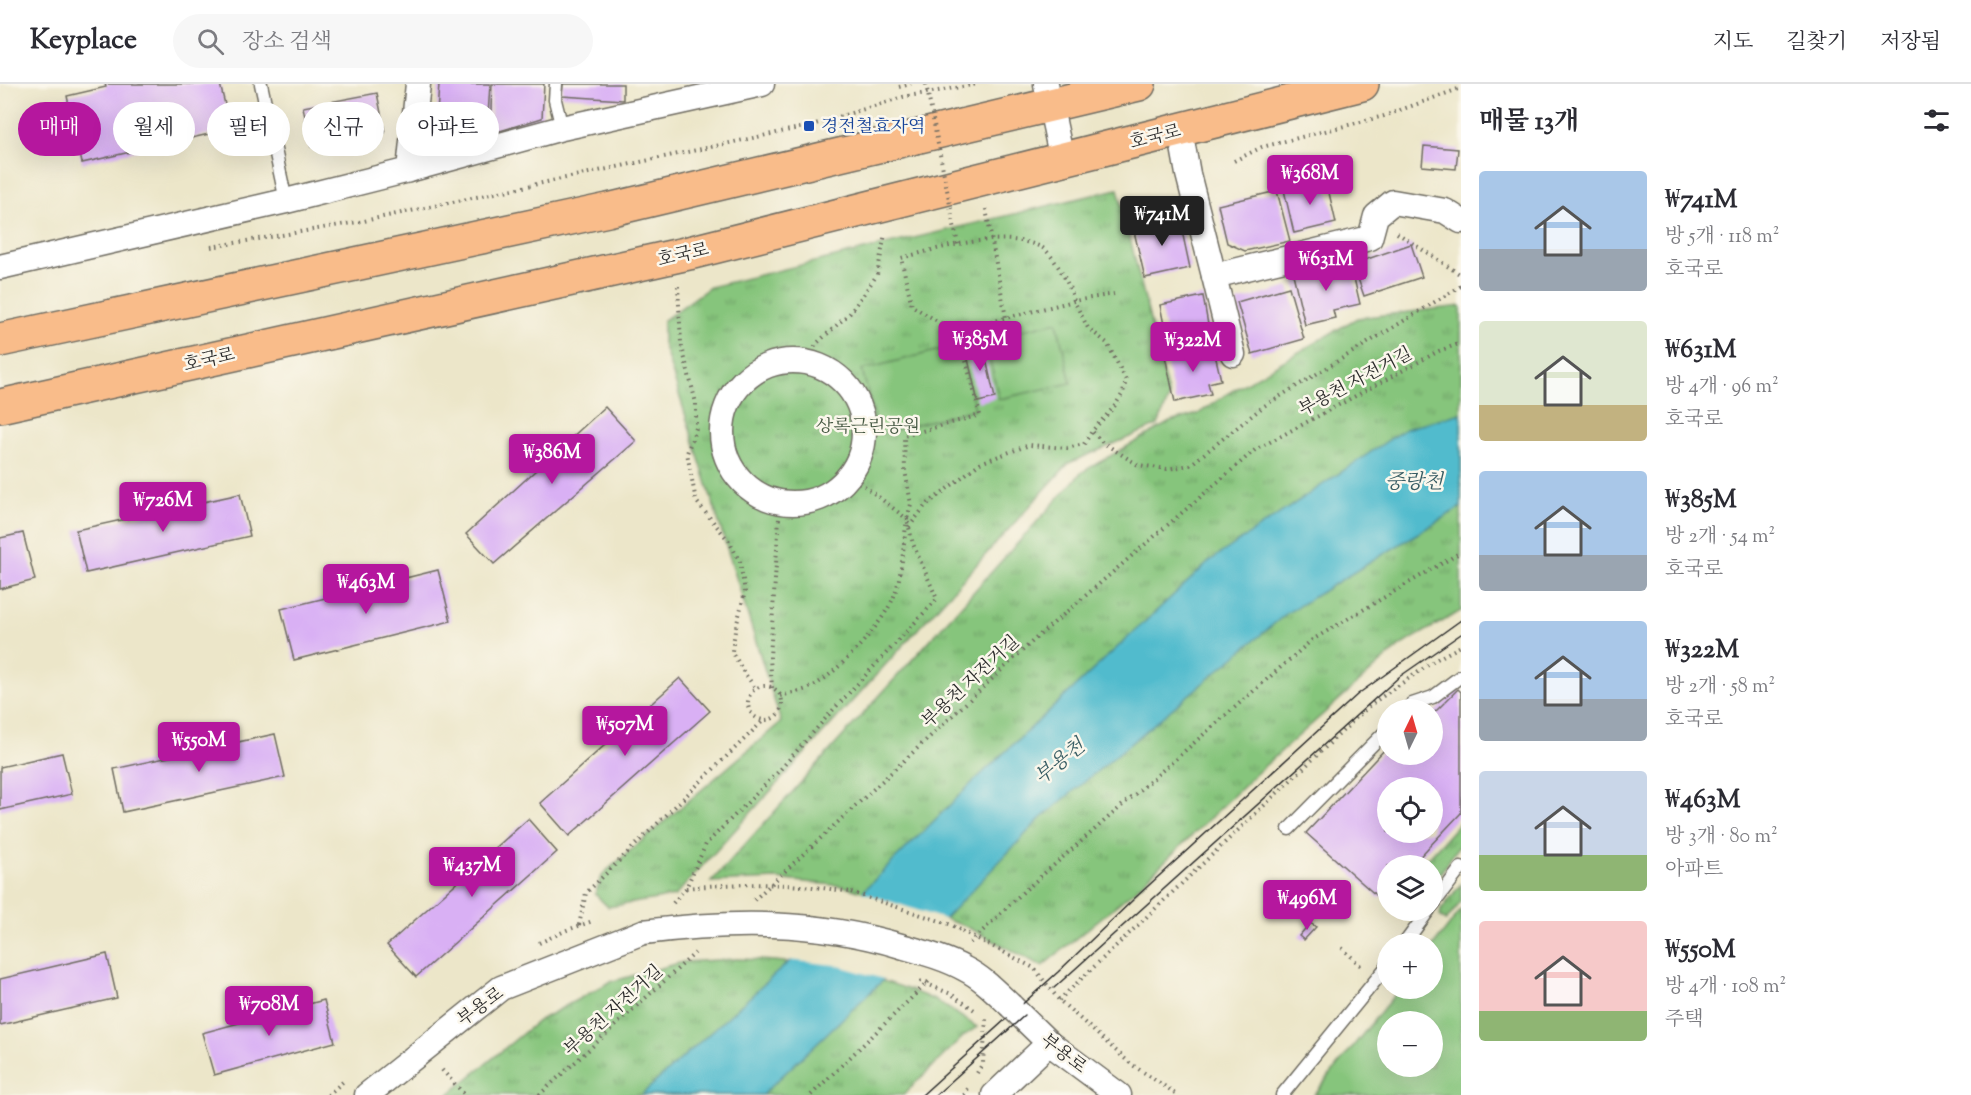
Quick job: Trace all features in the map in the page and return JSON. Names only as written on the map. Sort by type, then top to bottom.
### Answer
[{"type":"main road","points":[[0,340],[608,210],[1047,95],[1139,84]]},
{"type":"main road","name":"호국로","points":[[0,406],[689,253],[1362,84]]},
{"type":"street","points":[[409,171],[418,84]]},
{"type":"street","points":[[0,267],[409,171],[562,128],[762,84]]},
{"type":"street","points":[[1047,95],[1062,160]]},
{"type":"street","points":[[1180,130],[1188,174],[1233,354]]},
{"type":"street","points":[[1215,276],[1370,238],[1376,216],[1393,202],[1445,211],[1461,221]]},
{"type":"street","points":[[794,361],[810,364],[825,369],[849,388],[857,401],[864,432],[862,447],[857,462],[838,486],[811,500],[796,503],[780,502],[758,493],[739,478],[730,465],[724,449],[723,417],[728,402],[737,388],[749,376],[762,368],[794,361]]},
{"type":"street","name":"부용로","points":[[367,1095],[501,988],[643,932],[732,924],[795,925],[836,930],[879,939],[966,969],[992,988],[1049,1043],[1119,1095]]},
{"type":"street","points":[[994,1095],[1049,1043]]},
{"type":"lane","points":[[261,84],[286,201]]},
{"type":"lane","points":[[556,84],[555,99],[562,128]]},
{"type":"lane","points":[[1427,699],[1461,676]]},
{"type":"lane","points":[[1289,829],[1377,740]]},
{"type":"lane","points":[[1443,892],[1461,868]]},
{"type":"lane","points":[[1282,1095],[1376,980]]},
{"type":"path","points":[[899,87],[912,84]]},
{"type":"path","points":[[926,84],[958,244]]},
{"type":"path","points":[[202,249],[364,221],[809,126],[903,97],[978,84]]},
{"type":"path","points":[[1234,161],[1262,147],[1384,116],[1461,88]]},
{"type":"path","points":[[986,209],[1006,318]]},
{"type":"path","points":[[1396,232],[1461,275]]},
{"type":"path","points":[[810,364],[815,345],[850,313],[877,275],[885,234]]},
{"type":"path","points":[[909,528],[925,506],[980,463],[1029,445],[1067,448],[1084,444],[1123,393],[1125,380],[1107,343],[1088,328],[1053,258],[1042,247],[1009,239],[958,244],[901,258],[912,306],[949,328],[977,328]]},
{"type":"path","points":[[678,279],[681,343],[696,403],[696,428],[687,453],[696,501],[729,541],[740,562],[745,591],[732,651],[743,672],[756,689]]},
{"type":"path","points":[[1092,431],[1102,442],[1138,465],[1167,469],[1190,465],[1263,406],[1461,286]]},
{"type":"path","points":[[780,696],[814,686],[836,669],[870,634],[894,598],[906,519],[912,504],[905,470],[904,436],[980,415],[960,338],[977,328],[1006,318],[1074,301],[1114,294]]},
{"type":"path","name":"부용천 자전거길","points":[[752,902],[1035,639],[1255,450],[1439,351],[1461,343]]},
{"type":"path","points":[[668,905],[676,901],[686,888],[706,844],[778,772],[937,599],[913,544],[906,519],[849,474]]},
{"type":"path","points":[[772,688],[770,657],[780,502]]},
{"type":"path","points":[[969,944],[1023,892],[1312,640],[1461,552]]},
{"type":"path","points":[[1059,1000],[1370,705],[1437,659],[1461,646]]},
{"type":"path","points":[[579,926],[586,893],[764,720],[775,717],[779,712],[782,701],[780,696],[772,688],[766,686],[756,689],[749,697],[749,707],[754,716],[764,720]]},
{"type":"path","points":[[686,888],[714,885],[782,884],[851,892],[952,925],[1034,968],[1059,1000],[1131,1064],[1178,1095]]},
{"type":"path","points":[[531,947],[597,920]]},
{"type":"path","points":[[1342,948],[1376,980]]},
{"type":"path","name":"부용천 자전거길","points":[[539,1095],[699,950]]},
{"type":"path","points":[[811,1095],[937,975]]},
{"type":"path","points":[[911,977],[951,994],[987,1018],[983,1063],[964,1095]]},
{"type":"path","points":[[442,1070],[465,1095]]},
{"type":"green space","name":"상록근린공원","points":[[1118,189],[1169,398],[1158,425],[1069,463],[675,896],[608,907],[595,894],[603,874],[781,722],[663,343],[663,321],[710,287]]},
{"type":"green space","points":[[1461,306],[1461,611],[1401,645],[1259,771],[1134,891],[1042,966],[965,926],[843,886],[776,879],[711,882],[1082,472],[1170,422],[1198,414],[1227,394],[1357,318]]},
{"type":"green space","points":[[1057,322],[1071,383],[999,399],[985,339]]},
{"type":"green space","points":[[959,345],[975,409],[879,434],[862,370]]},
{"type":"green space","points":[[1461,821],[1461,843],[1443,869],[1443,855],[1431,855]]},
{"type":"green space","points":[[1461,884],[1461,902],[1446,921],[1443,918],[1443,907]]},
{"type":"green space","points":[[1461,910],[1461,1095],[1314,1095],[1377,1016],[1377,1077],[1443,1077],[1443,1011],[1381,1011],[1391,999],[1443,999],[1443,933]]},
{"type":"green space","points":[[736,959],[812,965],[863,975],[934,1000],[977,1027],[965,1035],[903,1095],[448,1095],[538,1021],[610,982],[683,962]]},
{"type":"water","name":"중랑천","points":[[1461,413],[1461,507],[1287,613],[1040,819],[916,949],[762,1095],[641,1095],[822,932],[975,780],[1211,560],[1405,429]]},
{"type":"pier","points":[[859,891],[947,920],[887,980],[835,965],[787,960]]},
{"type":"building","points":[[105,84],[220,84],[224,102],[207,102],[207,134],[195,137],[195,102],[113,102],[113,156],[82,163],[80,156],[101,156],[101,102],[68,102],[67,96],[106,87]]},
{"type":"building","points":[[439,84],[490,84],[489,102],[438,102]]},
{"type":"building","points":[[492,84],[544,84],[542,118],[499,131],[499,102],[491,102]]},
{"type":"building","points":[[563,84],[623,84],[623,100],[562,96]]},
{"type":"building","points":[[377,93],[379,102],[329,102]]},
{"type":"building","points":[[1424,146],[1458,149],[1456,169],[1422,166]]},
{"type":"building","points":[[1326,180],[1336,223],[1294,233],[1284,190]]},
{"type":"building","points":[[1277,191],[1290,241],[1245,251],[1227,243],[1218,205]]},
{"type":"building","points":[[1179,217],[1190,268],[1145,278],[1133,227]]},
{"type":"building","points":[[1411,244],[1422,277],[1364,296],[1353,264]]},
{"type":"building","points":[[1350,261],[1360,304],[1333,310],[1335,318],[1305,325],[1293,274]]},
{"type":"building","points":[[1289,287],[1304,339],[1252,354],[1237,302]]},
{"type":"building","points":[[1203,296],[1210,336],[1168,345],[1160,305]]},
{"type":"building","points":[[982,342],[995,398],[978,402],[965,346]]},
{"type":"building","points":[[1213,346],[1221,380],[1208,383],[1211,394],[1175,402],[1165,356]]},
{"type":"building","points":[[605,407],[636,441],[494,564],[466,534]]},
{"type":"building","points":[[240,494],[250,536],[86,573],[76,530]]},
{"type":"building","points":[[23,533],[35,580],[0,589],[0,538]]},
{"type":"building","points":[[438,570],[451,621],[294,660],[281,609]]},
{"type":"building","points":[[680,678],[710,711],[569,836],[540,803]]},
{"type":"building","points":[[1458,689],[1461,692],[1461,813],[1443,832],[1443,777],[1377,777],[1377,843],[1433,843],[1421,855],[1377,855],[1377,896],[1306,833],[1377,758],[1377,765],[1443,765],[1443,704]]},
{"type":"building","points":[[275,734],[285,777],[123,812],[114,769]]},
{"type":"building","points":[[62,753],[72,794],[0,810],[0,767]]},
{"type":"building","points":[[528,819],[557,852],[416,977],[387,945]]},
{"type":"building","points":[[1310,923],[1316,927],[1304,940],[1299,936]]},
{"type":"building","points":[[107,954],[117,998],[0,1025],[0,979]]},
{"type":"building","points":[[324,1000],[335,1042],[214,1075],[202,1033]]},
{"type":"tram line","points":[[922,1095],[1358,694],[1461,620]]},
{"type":"tram line","points":[[1054,988],[1399,677],[1461,634]]},
{"type":"tram line","points":[[936,1095],[1025,1015]]},
{"type":"place","name":"경전철효자역","points":[[809,126]]},
{"type":"water label","name":"부용천","points":[[1059,761]]}]
